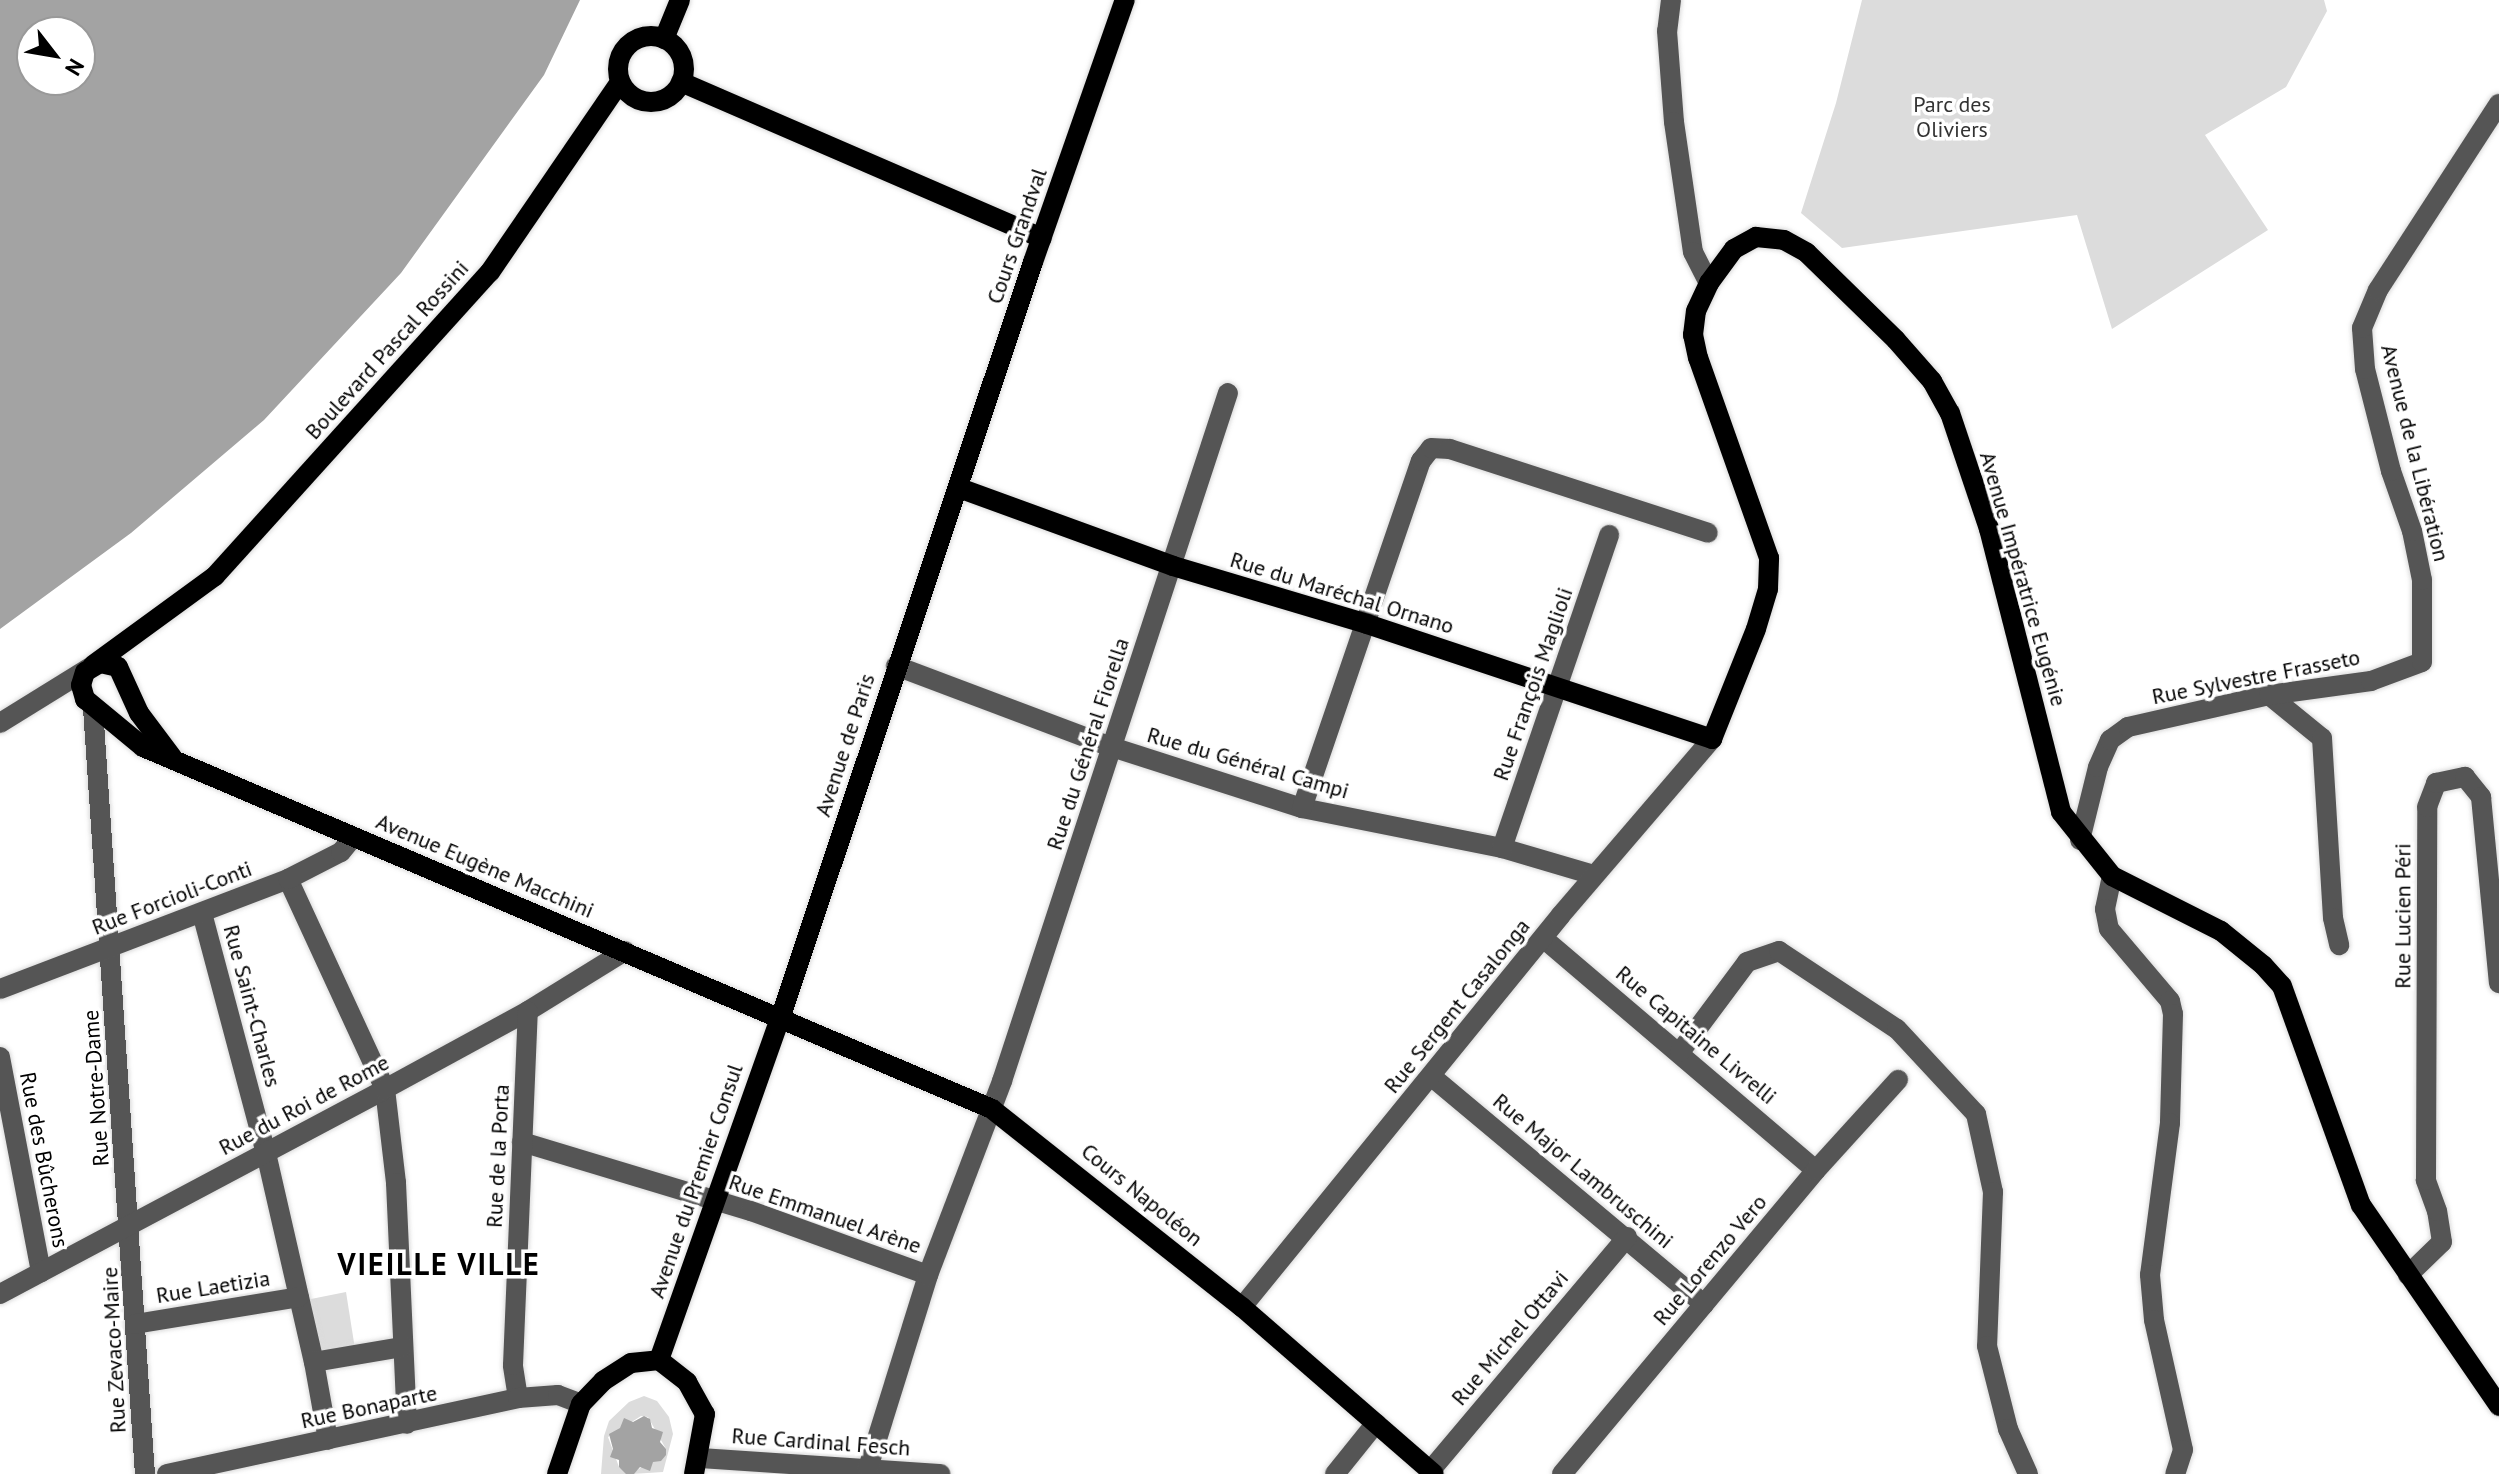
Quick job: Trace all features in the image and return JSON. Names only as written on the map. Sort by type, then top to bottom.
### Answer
[{"type":"main road","points":[[664,39],[680,0]]},
{"type":"main road","name":"Cours Grandval","points":[[959,488],[1125,0]]},
{"type":"main road","points":[[653,36],[664,39],[679,52],[683,62],[681,82],[666,98],[656,102],[634,98],[620,82],[619,60],[632,42],[653,36]]},
{"type":"main road","name":"Boulevard Pascal Rossini","points":[[89,668],[215,576],[490,272],[620,82]]},
{"type":"main road","points":[[681,82],[1042,238]]},
{"type":"main road","name":"Avenue Impératrice Eugénie","points":[[1712,739],[1756,629],[1768,589],[1769,558],[1698,358],[1693,335],[1696,311],[1709,283],[1734,249],[1756,237],[1784,240],[1807,253],[1896,340],[1932,381],[1950,413],[1989,529],[2061,812],[2080,840],[2112,876],[2221,931],[2263,965],[2282,986],[2361,1205],[2499,1406]]},
{"type":"main road","name":"Rue du Maréchal Ornano","points":[[959,488],[1173,566],[1367,624],[1712,739]]},
{"type":"main road","name":"Avenue de Paris","points":[[780,1019],[896,666],[959,488]]},
{"type":"main road","name":"Boulevard Pascal Rossini","points":[[122,671],[134,648],[156,622]]},
{"type":"main road","points":[[93,708],[81,685],[89,668],[106,663],[122,671]]},
{"type":"main road","name":"Avenue Eugène Macchini","points":[[122,671],[139,713],[172,757]]},
{"type":"main road","name":"Avenue Eugène Macchini","points":[[93,708],[143,747],[780,1019]]},
{"type":"main road","name":"Cours Napoléon","points":[[780,1019],[992,1109],[1242,1307],[1432,1473]]},
{"type":"main road","name":"Avenue du Premier Consul","points":[[659,1360],[780,1019]]},
{"type":"main road","points":[[557,1474],[581,1404],[603,1381],[631,1363],[659,1360],[687,1382],[705,1414],[697,1466]]},
{"type":"street","points":[[1671,0],[1667,31],[1674,122],[1693,252],[1709,283]]},
{"type":"street","name":"Avenue de la Libération","points":[[2422,662],[2422,580],[2412,531],[2391,471],[2365,369],[2362,328],[2378,290],[2499,104]]},
{"type":"street","name":"Rue du Général Fiorella","points":[[868,1468],[928,1275],[992,1109],[1228,393]]},
{"type":"street","points":[[1302,808],[1421,461],[1431,448],[1450,449],[1708,533]]},
{"type":"street","name":"Rue François Maglioli","points":[[1502,848],[1559,689],[1609,535]]},
{"type":"street","name":"Rue Sylvestre Frasseto","points":[[2080,840],[2098,767],[2110,740],[2128,727],[2269,695],[2371,681],[2422,662]]},
{"type":"street","name":"Rue du Général Campi","points":[[896,666],[1112,747],[1302,808],[1502,848],[1594,875]]},
{"type":"street","points":[[0,723],[89,668]]},
{"type":"street","points":[[2269,695],[2322,738],[2333,918],[2339,945]]},
{"type":"street","name":"Rue Notre-Dame","points":[[93,708],[131,1224]]},
{"type":"street","name":"Rue Sergent Casalonga","points":[[1242,1307],[1594,875],[1712,739]]},
{"type":"street","name":"Rue Lucien Péri","points":[[2408,1275],[2442,1242],[2437,1211],[2426,1180],[2427,807],[2436,783],[2465,777],[2481,797],[2499,983]]},
{"type":"street","name":"Rue Forcioli-Conti","points":[[0,989],[288,879],[341,852],[353,837]]},
{"type":"street","points":[[2112,876],[2105,909],[2109,929],[2170,1001],[2173,1014],[2170,1123],[2150,1275],[2154,1320],[2183,1450],[2175,1474]]},
{"type":"street","points":[[288,879],[385,1089],[396,1183],[407,1424]]},
{"type":"street","name":"Rue Saint-Charles","points":[[202,913],[266,1153],[314,1362],[328,1440]]},
{"type":"street","name":"Rue Capitaine Livrelli","points":[[1543,938],[1816,1170]]},
{"type":"street","name":"Rue du Roi de Rome","points":[[0,1294],[528,1011],[625,951]]},
{"type":"street","points":[[1680,1052],[1747,962],[1779,951],[1897,1029],[1976,1114],[1993,1192],[1987,1346],[2008,1429],[2028,1474]]},
{"type":"street","name":"Rue de la Porta","points":[[518,1398],[513,1365],[528,1011]]},
{"type":"street","name":"Rue des Bûcherons","points":[[0,1057],[41,1272]]},
{"type":"street","name":"Rue Major Lambruschini","points":[[1431,1076],[1704,1304]]},
{"type":"street","name":"Rue Lorenzo Vero","points":[[1562,1474],[1816,1170],[1898,1080]]},
{"type":"street","name":"Rue Emmanuel Arène","points":[[522,1142],[751,1211],[928,1275]]},
{"type":"street","name":"Rue Zevaco-Maire","points":[[131,1224],[145,1474]]},
{"type":"street","name":"Rue Michel Ottavi","points":[[1432,1473],[1627,1237]]},
{"type":"street","name":"Rue Laetizia","points":[[135,1324],[299,1297]]},
{"type":"street","points":[[314,1362],[402,1347]]},
{"type":"street","name":"Rue Bonaparte","points":[[167,1474],[518,1398],[558,1395],[581,1404]]},
{"type":"street","points":[[1335,1474],[1376,1423]]},
{"type":"street","name":"Rue Cardinal Fesch","points":[[697,1466],[795,1470],[868,1468],[940,1474]]},
{"type":"green space","name":"Parc des Oliviers","points":[[1862,0],[2324,0],[2327,11],[2286,87],[2205,135],[2268,230],[2112,329],[2077,215],[1842,248],[1801,213],[1836,103]]},
{"type":"green space","points":[[346,1292],[355,1349],[320,1355],[306,1300]]},
{"type":"green space","points":[[644,1396],[657,1401],[669,1417],[673,1434],[663,1472],[632,1474],[666,1449],[648,1417],[641,1416],[608,1437],[619,1467],[628,1474],[601,1474],[604,1436],[609,1421],[629,1402]]},
{"type":"shaded area","points":[[0,0],[580,0],[544,75],[401,273],[264,420],[131,533],[0,629]]},
{"type":"shaded area","points":[[644,1416],[650,1419],[652,1428],[663,1432],[660,1442],[666,1449],[666,1455],[661,1461],[653,1462],[650,1471],[640,1467],[634,1474],[626,1474],[619,1467],[619,1460],[610,1457],[613,1449],[609,1434],[620,1428],[624,1418],[633,1422]]},
{"type":"district","name":"VIEILLE VILLE","points":[[439,1264]]}]
